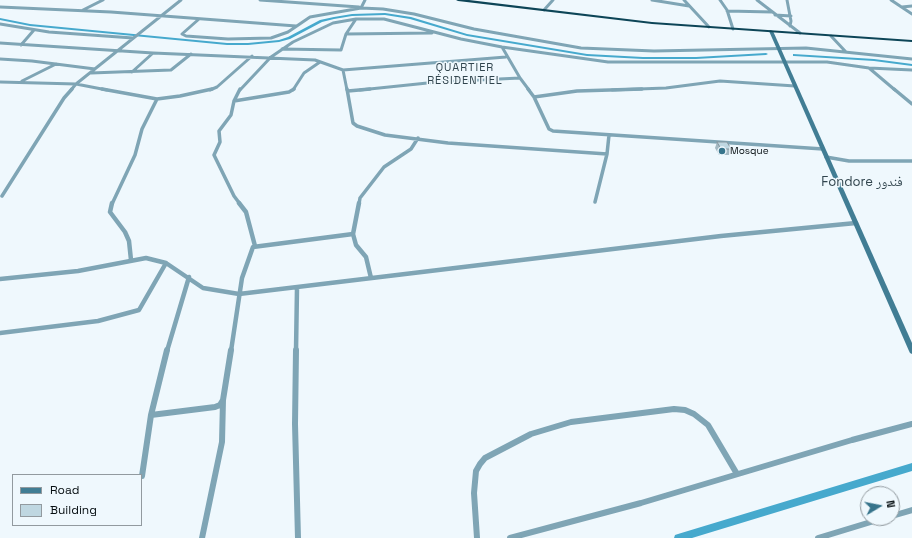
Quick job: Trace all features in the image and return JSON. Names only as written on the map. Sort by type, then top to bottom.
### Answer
[{"type":"highway","points":[[458,0],[652,23],[912,42]]},
{"type":"main road","points":[[771,31],[912,351]]},
{"type":"street","points":[[81,10],[103,0]]},
{"type":"street","points":[[2,196],[64,98],[76,84],[181,0]]},
{"type":"street","points":[[260,0],[389,9],[474,29],[581,48],[654,51],[778,48],[846,52],[912,59]]},
{"type":"street","points":[[361,8],[365,0]]},
{"type":"street","points":[[544,10],[552,0]]},
{"type":"street","points":[[652,0],[689,6]]},
{"type":"street","points":[[684,0],[709,27]]},
{"type":"street","points":[[720,0],[727,11],[733,29]]},
{"type":"street","points":[[758,0],[775,15],[800,33]]},
{"type":"street","points":[[787,0],[791,16],[790,26]]},
{"type":"street","points":[[891,0],[912,14]]},
{"type":"street","points":[[902,7],[912,6]]},
{"type":"street","points":[[0,7],[81,10],[296,26]]},
{"type":"street","points":[[199,19],[182,34],[186,36],[266,38],[286,33],[312,16],[361,8]]},
{"type":"street","points":[[727,11],[772,12]]},
{"type":"street","points":[[775,15],[791,16]]},
{"type":"street","points":[[282,49],[338,51],[343,47],[346,34],[356,19]]},
{"type":"street","points":[[255,246],[246,212],[234,196],[228,180],[215,159],[214,155],[220,142],[218,131],[231,115],[234,101],[243,85],[271,56],[326,25],[340,21],[356,19],[387,19],[502,47],[608,62],[827,62],[870,68],[912,70]]},
{"type":"street","points":[[0,24],[84,36],[133,38]]},
{"type":"street","points":[[21,45],[34,30]]},
{"type":"street","points":[[346,34],[438,32]]},
{"type":"street","points":[[831,36],[846,52]]},
{"type":"street","points":[[0,44],[153,53],[271,56],[315,60],[343,70],[506,57]]},
{"type":"street","points":[[502,47],[506,57],[534,97],[550,130],[823,149]]},
{"type":"street","points":[[132,72],[153,53]]},
{"type":"street","points":[[91,73],[171,70],[191,54]]},
{"type":"street","points":[[0,82],[76,84],[156,99],[214,89],[252,56]]},
{"type":"street","points":[[0,59],[32,61],[95,69]]},
{"type":"street","points":[[234,101],[289,92],[294,89],[304,73],[320,62]]},
{"type":"street","points":[[20,82],[56,64]]},
{"type":"street","points":[[870,68],[912,104]]},
{"type":"street","points":[[343,70],[353,123],[357,126],[385,134],[448,143],[607,154]]},
{"type":"street","points":[[348,91],[444,82],[520,78]]},
{"type":"street","points":[[534,97],[577,92],[666,88],[682,85],[720,82],[796,86]]},
{"type":"street","points":[[131,260],[129,242],[125,232],[110,212],[112,200],[135,155],[142,129],[156,99]]},
{"type":"street","points":[[595,202],[607,154],[610,135]]},
{"type":"street","points":[[370,278],[366,257],[356,245],[353,234],[360,198],[384,167],[411,149],[418,138]]},
{"type":"street","points":[[826,157],[849,161],[912,161]]},
{"type":"street","points":[[0,278],[78,271],[148,258],[166,263],[203,288],[239,294],[721,236],[856,224]]},
{"type":"street","points":[[202,538],[222,442],[223,400],[239,294],[242,278],[252,247],[353,234]]},
{"type":"street","points":[[0,332],[98,321],[139,310],[166,263]]},
{"type":"street","points":[[142,476],[150,415],[188,277]]},
{"type":"street","points":[[297,288],[295,424],[298,538]]},
{"type":"street","points":[[150,415],[216,407],[220,405],[223,400]]},
{"type":"street","points":[[477,538],[474,493],[476,471],[480,464],[485,458],[531,434],[571,422],[674,408],[685,410],[694,414],[708,425],[737,474]]},
{"type":"street","points":[[510,538],[640,503],[852,440],[912,424]]},
{"type":"street","points":[[900,514],[912,510]]},
{"type":"street","points":[[818,538],[860,525]]},
{"type":"building","points":[[717,142],[727,142],[731,149],[721,149]]},
{"type":"waterway","points":[[0,19],[30,25],[227,44],[248,44],[279,41],[289,38],[321,21],[334,18],[352,15],[385,14],[410,18],[467,35],[587,55],[643,58],[696,58],[766,54]]},
{"type":"waterway","points":[[794,55],[874,60],[912,65]]},
{"type":"waterway","points":[[678,538],[912,467]]},
{"type":"place","name":"Mosque","points":[[722,151]]},
{"type":"district","name":"QUARTIER RÉSIDENTIEL","points":[[465,74]]},
{"type":"district","name":"Fondore فندور","points":[[862,182]]}]
